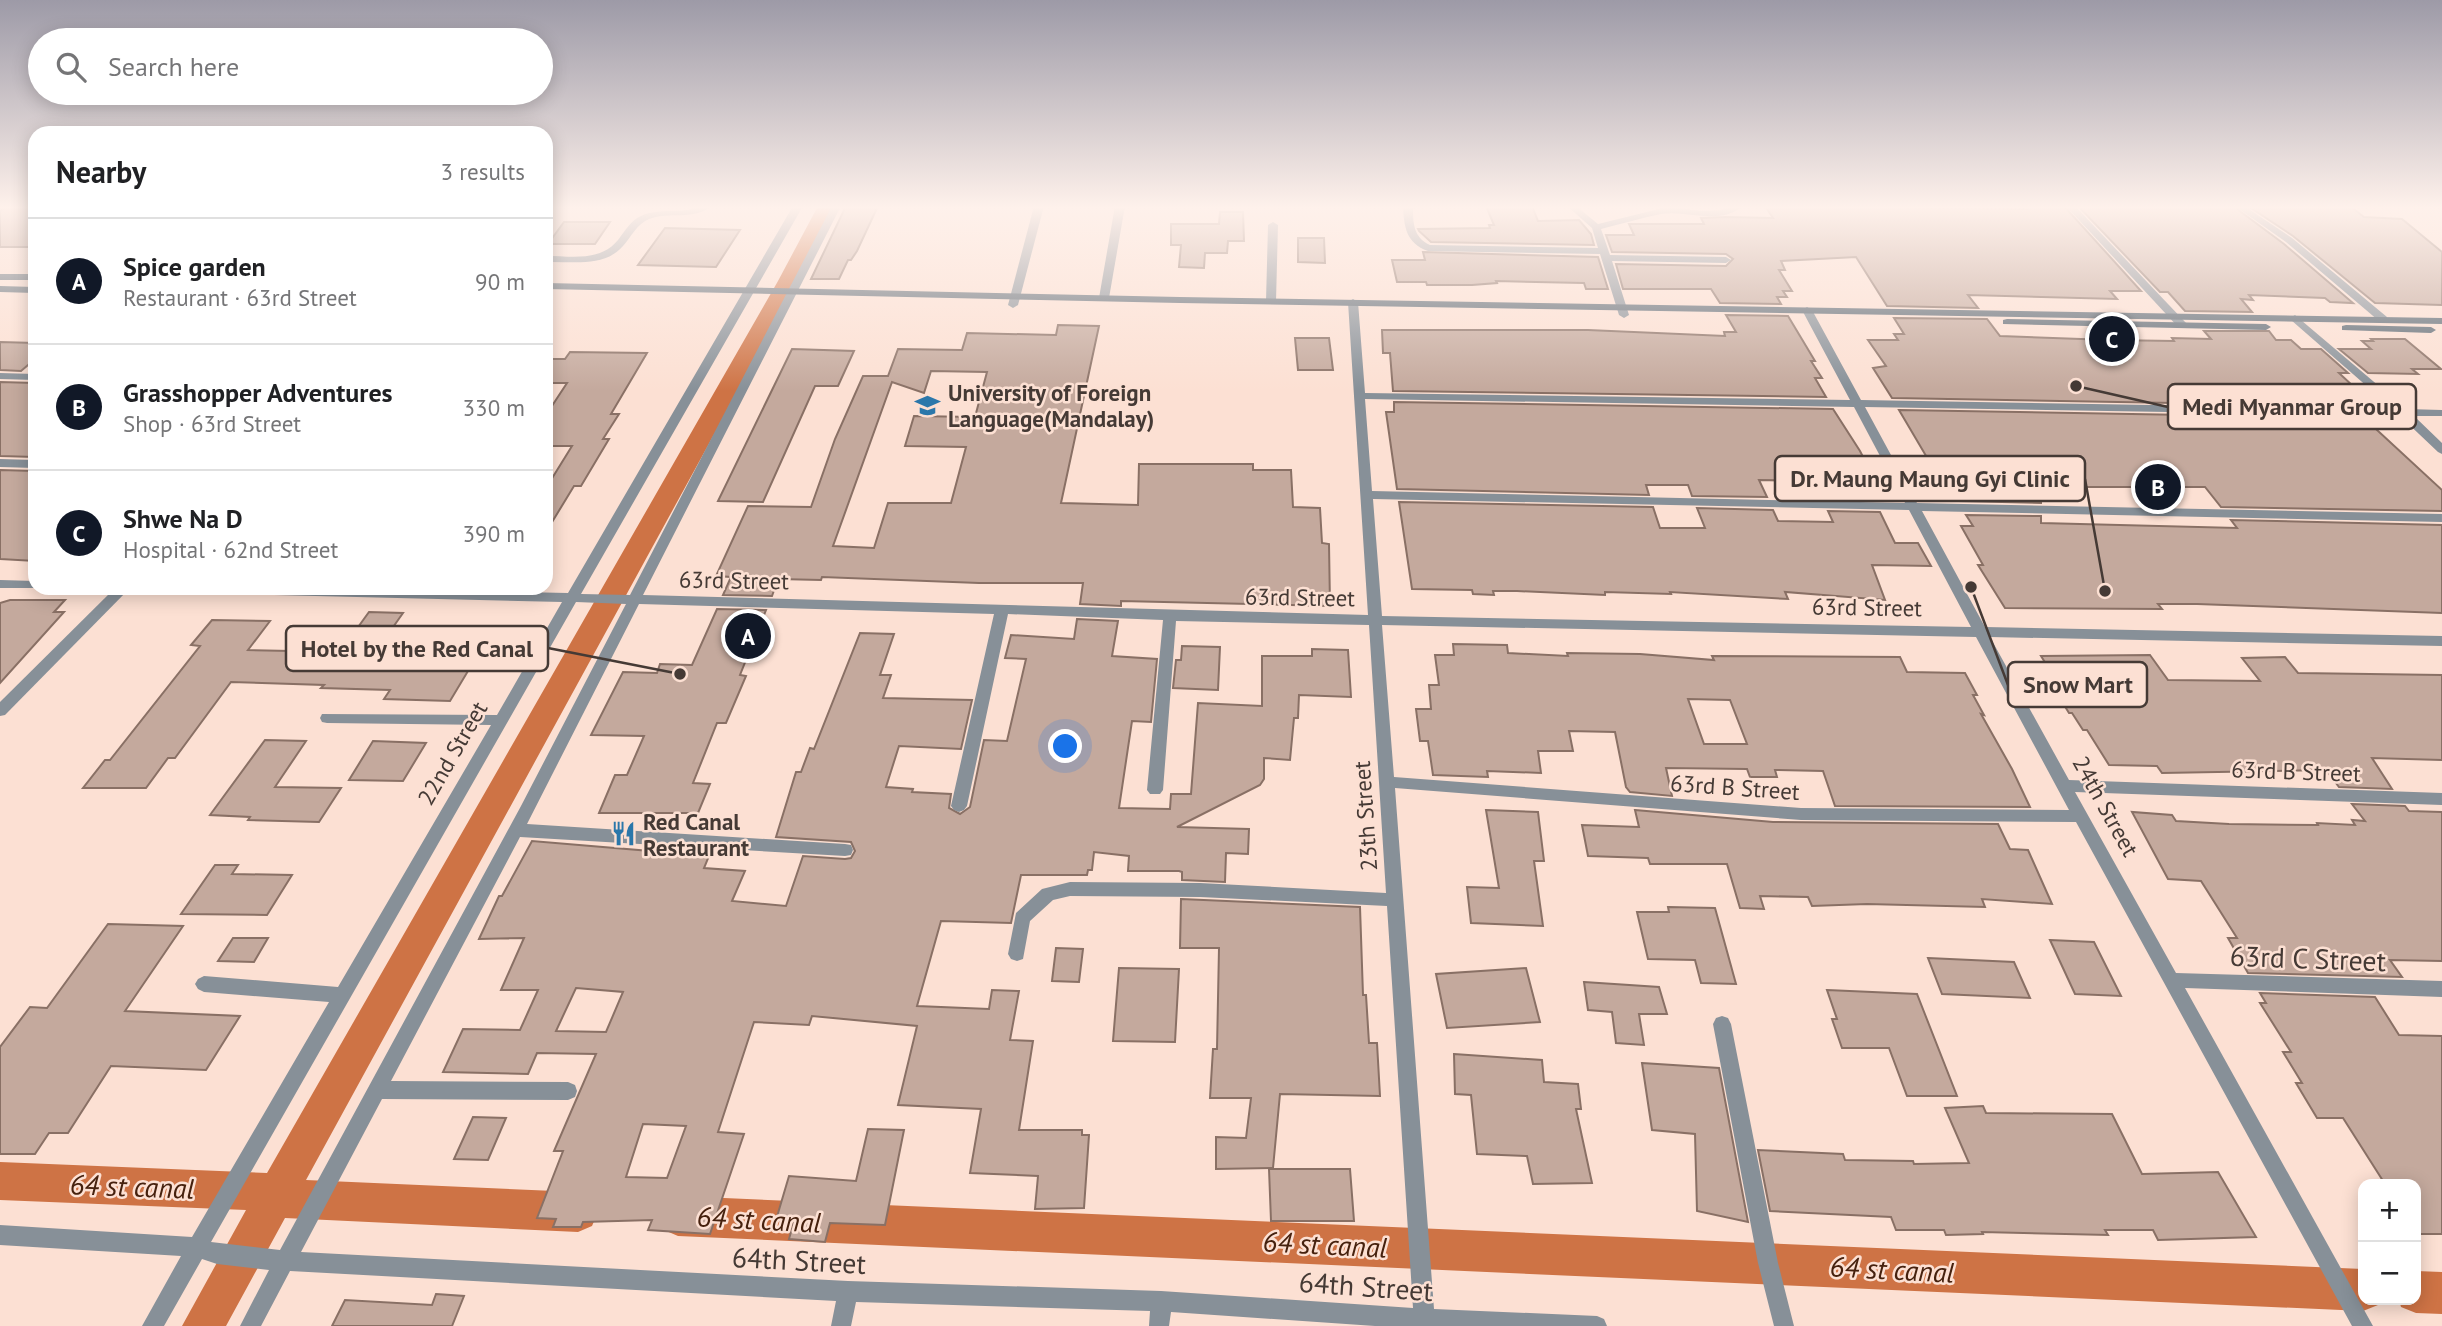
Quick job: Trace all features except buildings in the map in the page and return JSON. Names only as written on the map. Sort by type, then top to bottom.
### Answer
[{"type":"main road","points":[[0,277],[28,277]]},
{"type":"main road","points":[[553,286],[748,296]]},
{"type":"main road","points":[[0,289],[28,290]]},
{"type":"main road","points":[[553,296],[788,296],[1809,314],[2174,315],[2442,321]]},
{"type":"main road","points":[[1014,301],[1271,301],[1354,306]]},
{"type":"main road","points":[[1809,314],[2183,326],[2442,330]]},
{"type":"street","name":"22nd Street","points":[[152,1326],[499,720],[763,268]]},
{"type":"street","points":[[250,1326],[277,1261],[300,1235],[516,830],[803,268]]},
{"type":"street","points":[[1014,301],[1023,268]]},
{"type":"street","points":[[1104,299],[1109,268]]},
{"type":"street","points":[[1271,301],[1272,268]]},
{"type":"street","points":[[1609,268],[1623,311]]},
{"type":"street","points":[[2129,268],[2183,326]]},
{"type":"street","points":[[2322,268],[2383,319]]},
{"type":"street","name":"23th Street","points":[[1354,306],[1425,1322]]},
{"type":"street","name":"24th Street","points":[[1809,314],[2064,786],[2359,1319]]},
{"type":"street","points":[[2295,318],[2403,412],[2442,450]]},
{"type":"street","points":[[0,376],[28,377]]},
{"type":"street","points":[[1360,397],[2442,413]]},
{"type":"street","points":[[0,463],[28,464]]},
{"type":"street","points":[[1367,495],[2442,518]]},
{"type":"street","points":[[0,584],[28,585]]},
{"type":"street","points":[[0,711],[116,595]]},
{"type":"street","name":"63rd Street","points":[[479,595],[1170,616],[2442,641]]},
{"type":"street","points":[[959,806],[1002,610]]},
{"type":"street","points":[[1155,790],[1170,616]]},
{"type":"street","points":[[327,718],[499,720]]},
{"type":"street","name":"63rd B Street","points":[[1388,782],[1801,814],[2081,816]]},
{"type":"street","name":"63rd B Street","points":[[2064,786],[2442,799]]},
{"type":"street","points":[[516,830],[845,850]]},
{"type":"street","points":[[1017,954],[1022,918],[1048,894],[1070,889],[1200,890],[1396,900]]},
{"type":"street","name":"63rd C Street","points":[[2172,980],[2442,989]]},
{"type":"street","points":[[204,984],[341,995]]},
{"type":"street","points":[[1722,1024],[1770,1273],[1784,1326]]},
{"type":"street","points":[[377,1090],[568,1091]]},
{"type":"street","name":"64th Street","points":[[0,1235],[195,1247],[218,1254],[277,1261],[848,1291],[1161,1301],[1425,1322],[1597,1326]]},
{"type":"street","points":[[841,1326],[848,1291]]},
{"type":"street","points":[[1159,1326],[1161,1301]]},
{"type":"waterway","points":[[203,1326],[795,268]]},
{"type":"waterway","name":"64 st canal","points":[[0,1181],[263,1191]]},
{"type":"waterway","name":"64 st canal","points":[[287,1199],[578,1212]]},
{"type":"waterway","name":"64 st canal","points":[[678,1216],[2358,1290]]},
{"type":"waterway","name":"64 st canal","points":[[2421,1292],[2442,1293]]},
{"type":"place","name":"Shwe Na D","points":[[2112,339]]},
{"type":"place","name":"Medi Myanmar Group","points":[[2076,386]]},
{"type":"place","name":"University of Foreign Language(Mandalay)","points":[[928,405]]},
{"type":"place","name":"Grasshopper Adventures","points":[[2158,487]]},
{"type":"place","name":"Snow Mart","points":[[1971,587]]},
{"type":"place","name":"Dr. Maung Maung Gyi Clinic","points":[[2105,591]]},
{"type":"place","name":"Spice garden","points":[[748,636]]},
{"type":"place","name":"Hotel by the Red Canal","points":[[680,674]]},
{"type":"place","name":"Red Canal Restaurant","points":[[623,834]]}]
